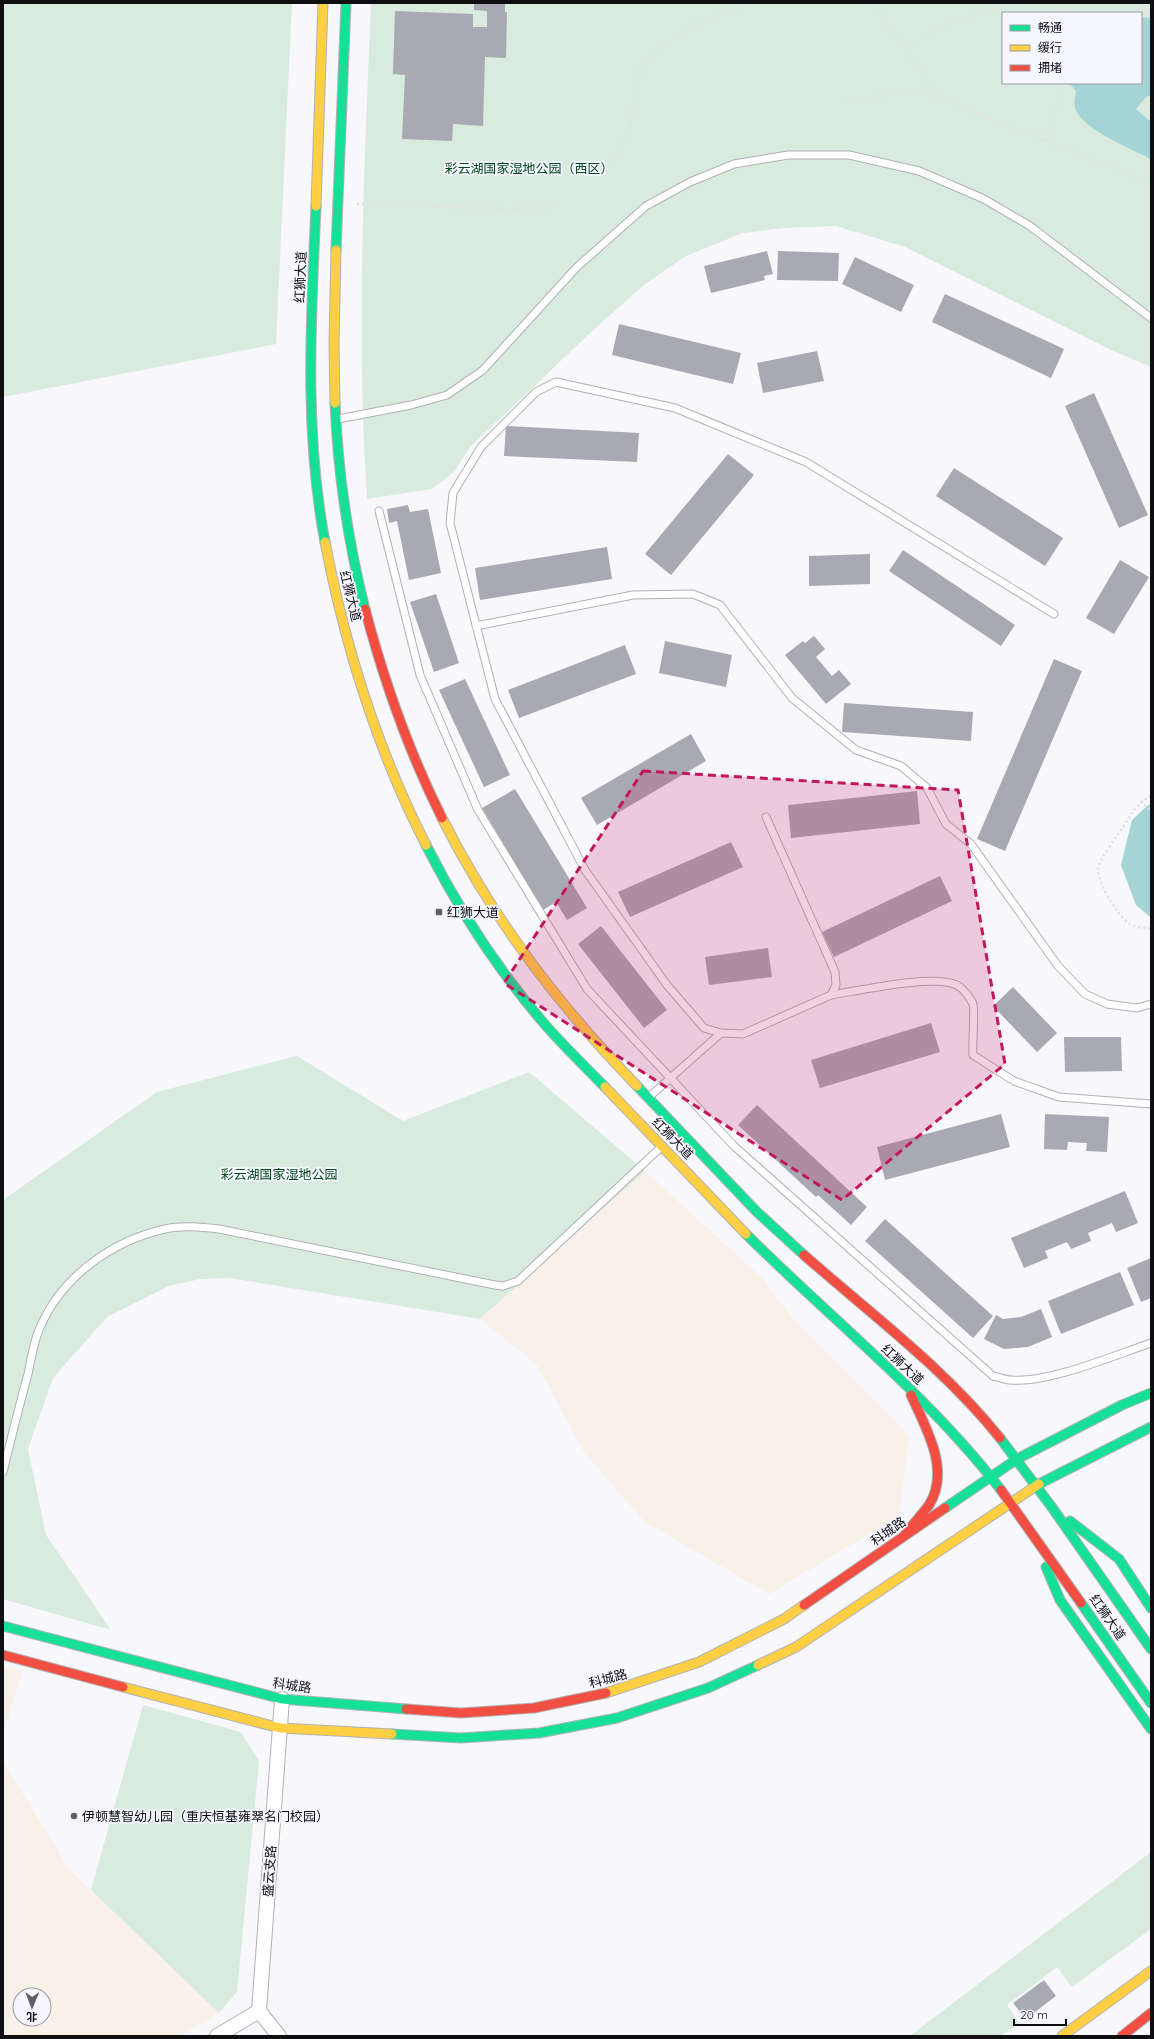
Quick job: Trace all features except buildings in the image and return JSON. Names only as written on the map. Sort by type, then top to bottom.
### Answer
[{"type":"main road","name":"红狮大道","points":[[324,3],[310,353],[311,420],[318,497],[333,580],[356,664],[384,753],[400,793],[457,901],[494,960],[548,1028],[769,1256],[907,1385],[959,1436],[992,1475],[1030,1527],[1151,1703]]},
{"type":"main road","name":"红狮大道","points":[[346,3],[334,318],[334,419],[348,534],[367,617],[393,701],[430,794],[466,865],[492,908],[518,946],[569,1011],[649,1098],[781,1235],[934,1366],[981,1415],[1051,1506],[1151,1649]]},
{"type":"main road","points":[[904,1536],[930,1503],[936,1483],[937,1465],[933,1446],[907,1385]]},
{"type":"main road","name":"科城路","points":[[3,1626],[282,1699],[461,1713],[534,1708],[612,1692],[699,1662],[784,1619],[1016,1459],[1122,1405],[1151,1392]]},
{"type":"main road","points":[[3,1655],[280,1728],[461,1738],[539,1734],[617,1718],[708,1688],[796,1647],[1036,1486],[1151,1426]]},
{"type":"main road","points":[[1051,1506],[1119,1560],[1151,1608]]},
{"type":"main road","points":[[1030,1527],[1060,1600],[1151,1729]]},
{"type":"main road","points":[[1062,2036],[1151,1971]]},
{"type":"main road","points":[[1122,2036],[1151,2013]]},
{"type":"street","name":"盛云支路","points":[[259,2011],[282,1699]]},
{"type":"street","points":[[217,2036],[259,2011],[279,2036]]},
{"type":"lane","points":[[334,419],[411,405],[447,395],[483,370],[577,267],[646,206],[690,182],[734,164],[788,155],[849,155],[919,171],[984,199],[1030,226],[1151,318]]},
{"type":"lane","points":[[1054,614],[806,462],[676,408],[556,382],[536,392],[481,447],[453,493],[450,523],[495,699],[585,870],[667,985],[704,1028],[720,1033],[743,1034],[831,995],[911,982],[940,980],[960,986],[974,1005],[972,1038],[973,1055],[1008,1077],[1059,1097],[1151,1104]]},
{"type":"lane","points":[[379,511],[420,675],[478,810],[588,989],[734,1146],[993,1376],[1011,1380],[1029,1380],[1061,1373],[1151,1343]]},
{"type":"lane","points":[[476,626],[633,596],[693,594],[720,605],[792,698],[856,750],[901,766],[927,788],[946,824],[971,844],[1058,966],[1085,994],[1107,1004],[1137,1008],[1151,1004]]},
{"type":"lane","points":[[766,817],[835,972],[836,985],[831,995]]},
{"type":"lane","points":[[649,1098],[720,1033]]},
{"type":"lane","points":[[3,1472],[39,1330],[51,1307],[66,1288],[88,1265],[113,1249],[138,1237],[166,1229],[193,1227],[219,1229],[495,1285],[510,1284],[518,1281],[662,1146]]},
{"type":"path","points":[[609,166],[630,131],[635,80],[648,58],[692,26],[750,3]]},
{"type":"path","points":[[873,3],[940,98]]},
{"type":"path","points":[[905,49],[947,24],[1019,3]]},
{"type":"path","points":[[1056,3],[1060,12]]},
{"type":"path","points":[[1046,140],[1062,89],[1059,84]]},
{"type":"path","points":[[846,102],[896,93],[926,93],[1151,183]]},
{"type":"path","points":[[358,204],[511,209],[556,207]]},
{"type":"path","points":[[1151,796],[1141,801],[1114,840],[1098,869],[1101,885],[1121,914],[1130,924],[1151,929]]},
{"type":"path","points":[[1141,801],[1151,811]]},
{"type":"highlighted area","points":[[643,771],[958,790],[1005,1064],[842,1200],[504,983]]},
{"type":"shaded area","points":[[645,1171],[762,1278],[794,1320],[909,1436],[899,1516],[769,1594],[645,1522],[585,1454],[537,1365],[480,1319]]},
{"type":"shaded area","points":[[3,1666],[22,1671],[3,1735]]},
{"type":"shaded area","points":[[3,1762],[70,1870],[219,2013],[180,2036],[3,2036]]},
{"type":"green space","points":[[3,3],[292,3],[276,344],[3,397]]},
{"type":"green space","name":"彩云湖国家湿地公园（西区）","points":[[371,3],[1151,3],[1151,367],[1111,350],[905,247],[836,226],[783,228],[743,233],[686,256],[645,284],[590,333],[470,447],[455,471],[432,489],[367,499],[362,374],[362,251]]},
{"type":"green space","name":"彩云湖国家湿地公园","points":[[297,1056],[403,1121],[529,1072],[645,1171],[480,1319],[230,1278],[200,1279],[169,1286],[107,1317],[53,1378],[28,1449],[46,1535],[111,1630],[3,1599],[3,1200],[157,1092]]},
{"type":"green space","points":[[143,1705],[241,1732],[259,1761],[237,1992],[219,2013],[91,1890]]},
{"type":"green space","points":[[1151,1852],[1151,1929],[1072,1987],[1057,1967],[1007,2005],[1019,2023],[1001,2036],[910,2036]]},
{"type":"water","points":[[1142,17],[1151,18],[1151,95],[1146,97],[1136,109],[1151,122],[1151,159],[1109,138],[1088,125],[1075,108],[1074,103],[1076,91],[1070,84],[1142,84]]},
{"type":"water","points":[[1151,804],[1150,917],[1136,905],[1121,865],[1132,820]]},
{"type":"traffic: fast","points":[[336,250],[346,3]]},
{"type":"traffic: fast","points":[[316,206],[311,333],[312,417],[318,500],[325,542]]},
{"type":"traffic: fast","points":[[335,403],[341,481],[349,533],[365,609]]},
{"type":"traffic: fast","points":[[426,845],[466,917],[513,985],[548,1028],[605,1087]]},
{"type":"traffic: fast","points":[[637,1086],[757,1212],[804,1255]]},
{"type":"traffic: fast","points":[[746,1234],[878,1358],[942,1421],[1001,1490]]},
{"type":"traffic: fast","points":[[945,1508],[1017,1459],[1122,1405],[1151,1393]]},
{"type":"traffic: fast","points":[[1039,1484],[1151,1427]]},
{"type":"traffic: fast","points":[[1000,1438],[1051,1506],[1151,1649]]},
{"type":"traffic: fast","points":[[1070,1521],[1119,1559],[1151,1608]]},
{"type":"traffic: fast","points":[[1046,1567],[1060,1600],[1151,1729]]},
{"type":"traffic: fast","points":[[1081,1603],[1151,1703]]},
{"type":"traffic: fast","points":[[3,1626],[282,1699],[406,1709]]},
{"type":"traffic: fast","points":[[392,1734],[461,1738],[539,1733],[617,1718],[708,1688],[758,1665]]},
{"type":"traffic: slow","points":[[316,206],[323,3]]},
{"type":"traffic: slow","points":[[335,403],[334,343],[336,250]]},
{"type":"traffic: slow","points":[[325,542],[342,620],[365,697],[393,773],[426,845]]},
{"type":"traffic: slow","points":[[442,818],[483,892],[529,960],[580,1024],[637,1086]]},
{"type":"traffic: slow","points":[[605,1087],[746,1234]]},
{"type":"traffic: slow","points":[[758,1665],[796,1647],[1039,1484]]},
{"type":"traffic: slow","points":[[606,1693],[699,1662],[784,1619],[804,1605]]},
{"type":"traffic: slow","points":[[123,1687],[280,1728],[392,1734]]},
{"type":"traffic: slow","points":[[1062,2036],[1151,1971]]},
{"type":"traffic: jam","points":[[365,609],[380,663],[398,716],[419,768],[442,818]]},
{"type":"traffic: jam","points":[[804,1255],[881,1320],[931,1365],[978,1412],[1000,1438]]},
{"type":"traffic: jam","points":[[904,1536],[929,1505],[935,1492],[938,1478],[934,1449],[911,1395]]},
{"type":"traffic: jam","points":[[1001,1490],[1081,1603]]},
{"type":"traffic: jam","points":[[804,1605],[945,1508]]},
{"type":"traffic: jam","points":[[3,1655],[123,1687]]},
{"type":"traffic: jam","points":[[406,1709],[461,1713],[534,1708],[606,1693]]},
{"type":"traffic: jam","points":[[1122,2036],[1151,2013]]},
{"type":"place","name":"红狮大道","points":[[439,912]]},
{"type":"place","name":"伊顿慧智幼儿园（重庆恒基雍翠名门校园）","points":[[74,1816]]}]
